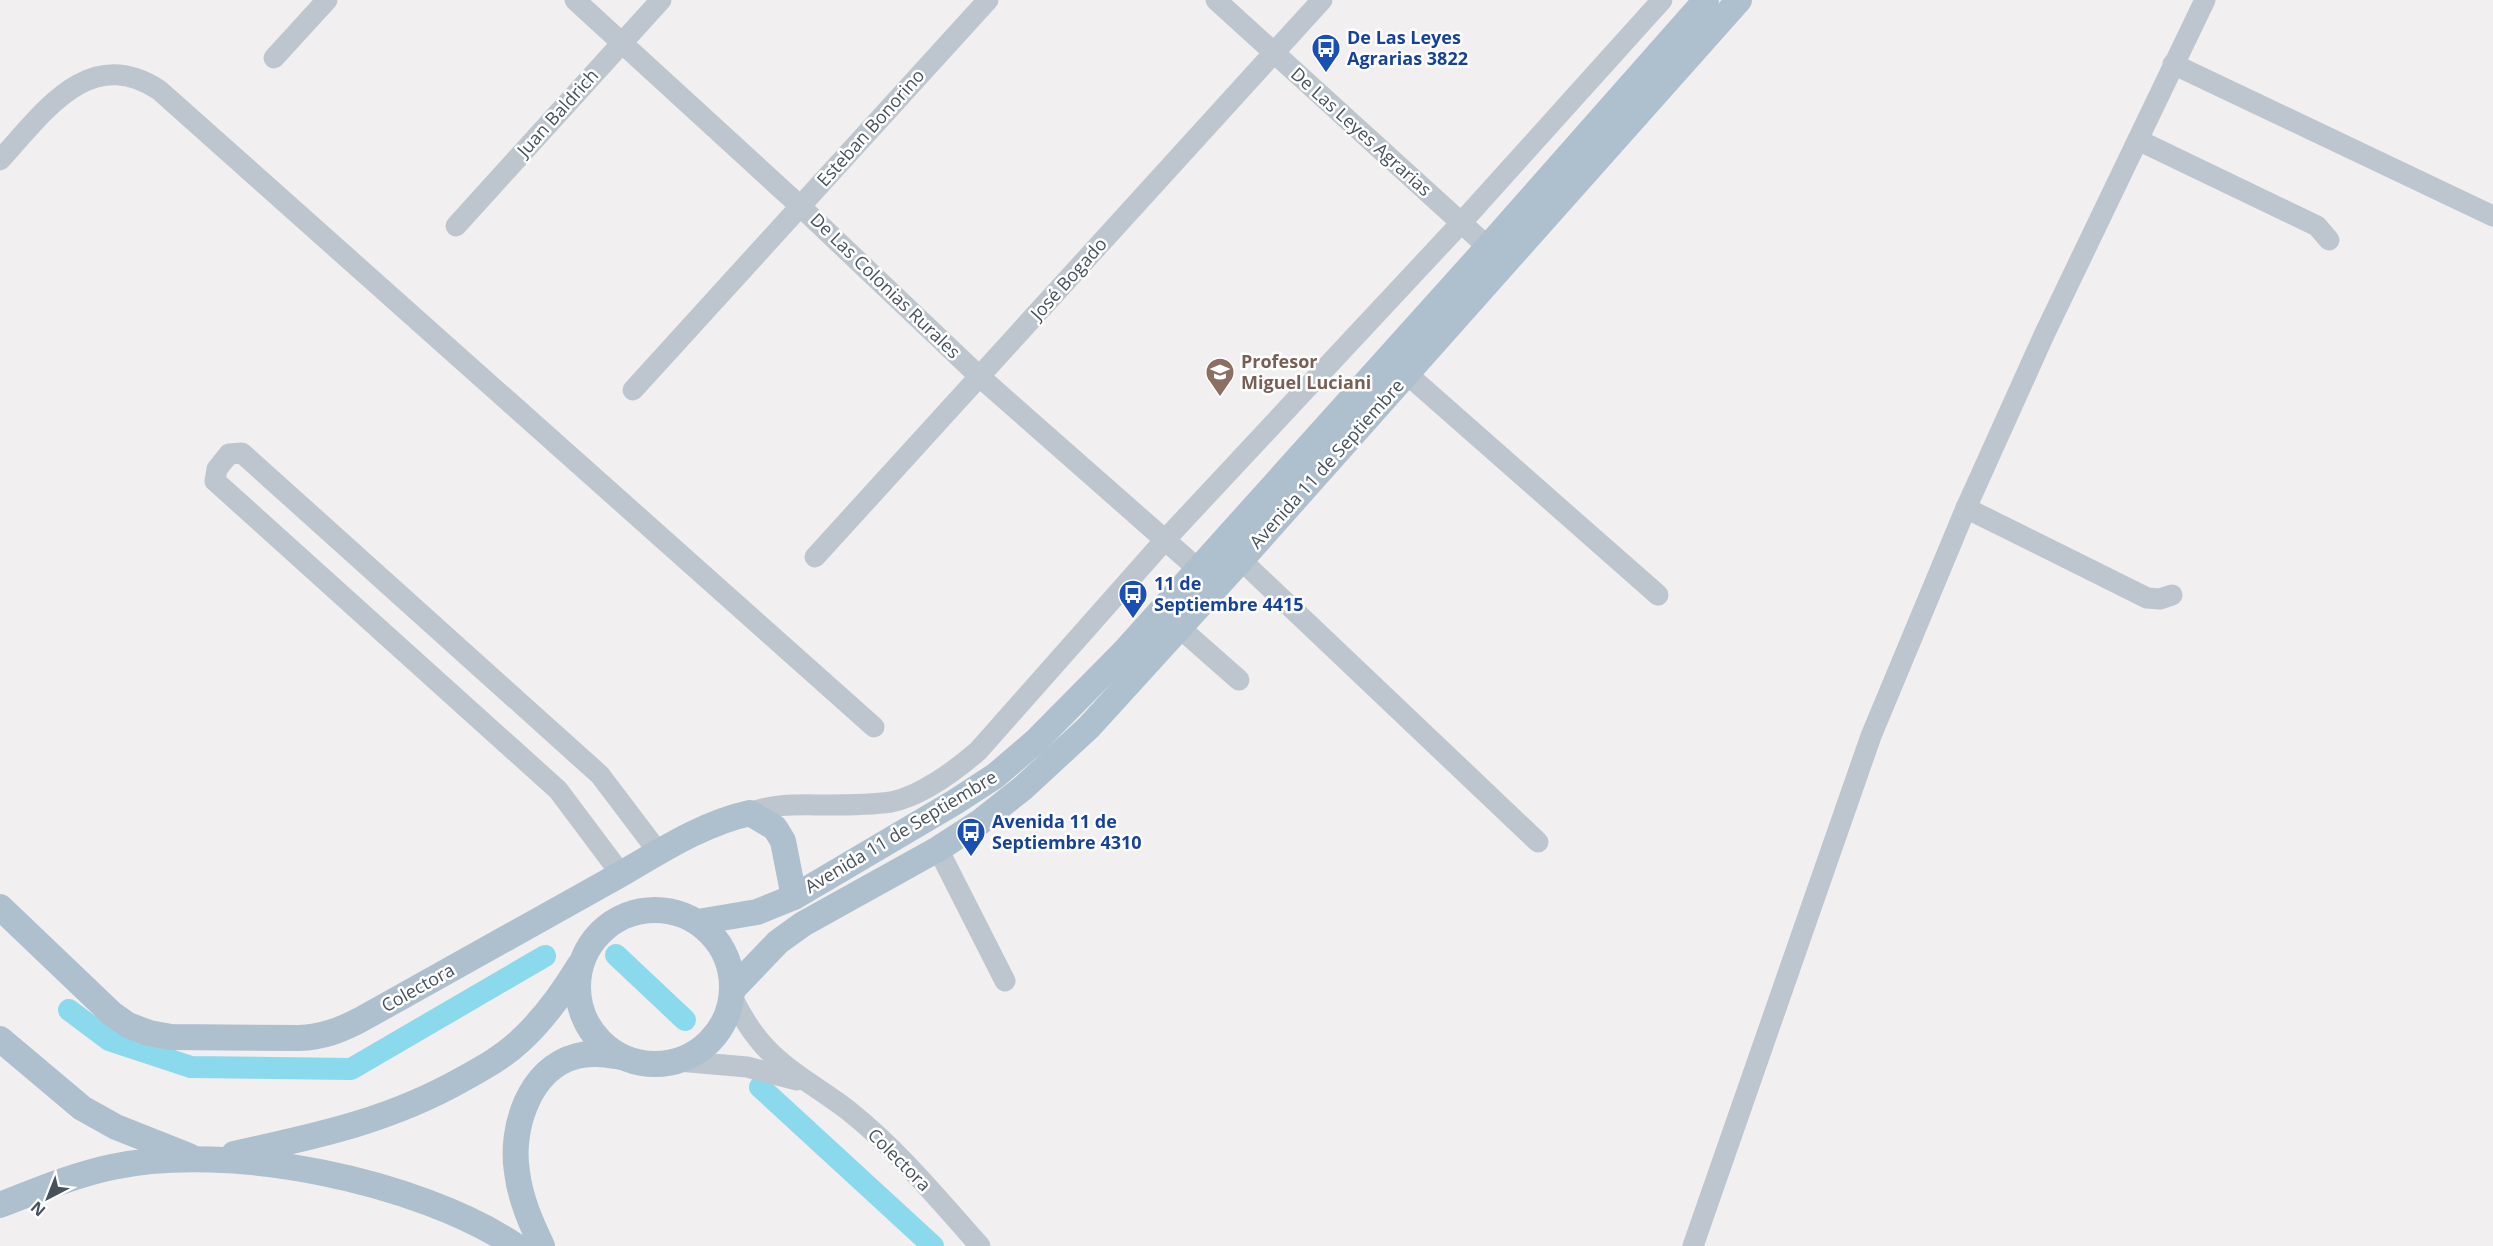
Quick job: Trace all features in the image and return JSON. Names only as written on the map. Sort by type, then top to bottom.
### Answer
[{"type":"main road","name":"Avenida 11 de Septiembre","points":[[732,993],[778,942],[848,897],[938,849],[980,822],[1055,760],[1089,727],[1407,374],[1497,255],[1706,0]]},
{"type":"main road","name":"Avenida 11 de Septiembre","points":[[698,922],[747,915],[794,897],[995,776],[1036,741],[1124,652],[1198,569],[1739,0]]},
{"type":"main road","name":"Colectora","points":[[0,907],[111,1013],[128,1025],[149,1033],[171,1037],[319,1037],[345,1028],[718,821],[750,813]]},
{"type":"main road","points":[[750,813],[775,828],[783,842],[794,897]]},
{"type":"main road","points":[[0,1205],[41,1189],[112,1167],[204,1158],[306,1139],[402,1110],[457,1083],[501,1057],[519,1042],[557,1002],[583,961],[593,940],[610,924],[630,913],[665,910],[687,916],[708,930],[724,951],[732,976],[730,1009],[715,1036],[698,1051],[678,1061],[652,1064],[626,1058],[588,1054],[564,1060],[543,1076],[527,1101],[518,1133],[516,1170],[527,1212],[542,1246]]},
{"type":"main road","points":[[583,961],[578,986],[582,1012],[588,1024],[604,1044],[626,1058]]},
{"type":"main road","points":[[0,1039],[64,1095],[90,1113],[116,1126],[204,1158],[324,1173],[374,1185],[413,1197],[474,1222],[516,1246]]},
{"type":"street","points":[[274,58],[327,0]]},
{"type":"street","name":"De Las Colonias Rurales","points":[[574,0],[800,206],[980,376],[1198,569]]},
{"type":"street","name":"Juan Baldrich","points":[[456,226],[661,0]]},
{"type":"street","name":"Esteban Bonorino","points":[[633,390],[988,0]]},
{"type":"street","name":"De Las Leyes Agrarias","points":[[1216,0],[1497,255]]},
{"type":"street","name":"José Bogado","points":[[815,557],[1322,0]]},
{"type":"street","points":[[750,813],[768,806],[860,805],[894,801],[928,787],[959,767],[978,751],[1164,541],[1461,223],[1662,0]]},
{"type":"street","points":[[1693,1246],[1870,736],[1966,508],[2044,335],[2205,0]]},
{"type":"street","points":[[2173,64],[2493,216]]},
{"type":"street","points":[[0,160],[46,109],[70,88],[96,75],[121,74],[143,80],[177,106],[874,727]]},
{"type":"street","points":[[2138,140],[2317,226],[2329,240]]},
{"type":"street","points":[[1407,374],[1658,596]]},
{"type":"street","points":[[621,874],[558,790],[215,481],[217,469],[229,454],[242,453],[600,775],[659,853]]},
{"type":"street","points":[[1966,508],[2147,598],[2160,599],[2172,595]]},
{"type":"street","points":[[1241,560],[1538,842]]},
{"type":"street","points":[[1180,628],[1239,680]]},
{"type":"street","points":[[938,849],[1005,981]]},
{"type":"street","name":"Colectora","points":[[732,993],[754,1035],[766,1048],[809,1084],[849,1111],[885,1144],[929,1188],[980,1246]]},
{"type":"street","name":"Colectora","points":[[678,1061],[747,1067],[809,1084]]},
{"type":"waterway","points":[[616,955],[685,1020]]},
{"type":"waterway","points":[[69,1010],[109,1040],[191,1067],[351,1069],[545,956]]},
{"type":"waterway","points":[[760,1087],[933,1246]]},
{"type":"place","name":"De Las Leyes Agrarias 3822","points":[[1326,74]]},
{"type":"place","name":"Profesor Miguel Luciani","points":[[1220,398]]},
{"type":"place","name":"11 de Septiembre 4415","points":[[1133,620]]},
{"type":"place","name":"Avenida 11 de Septiembre 4310","points":[[971,858]]}]
